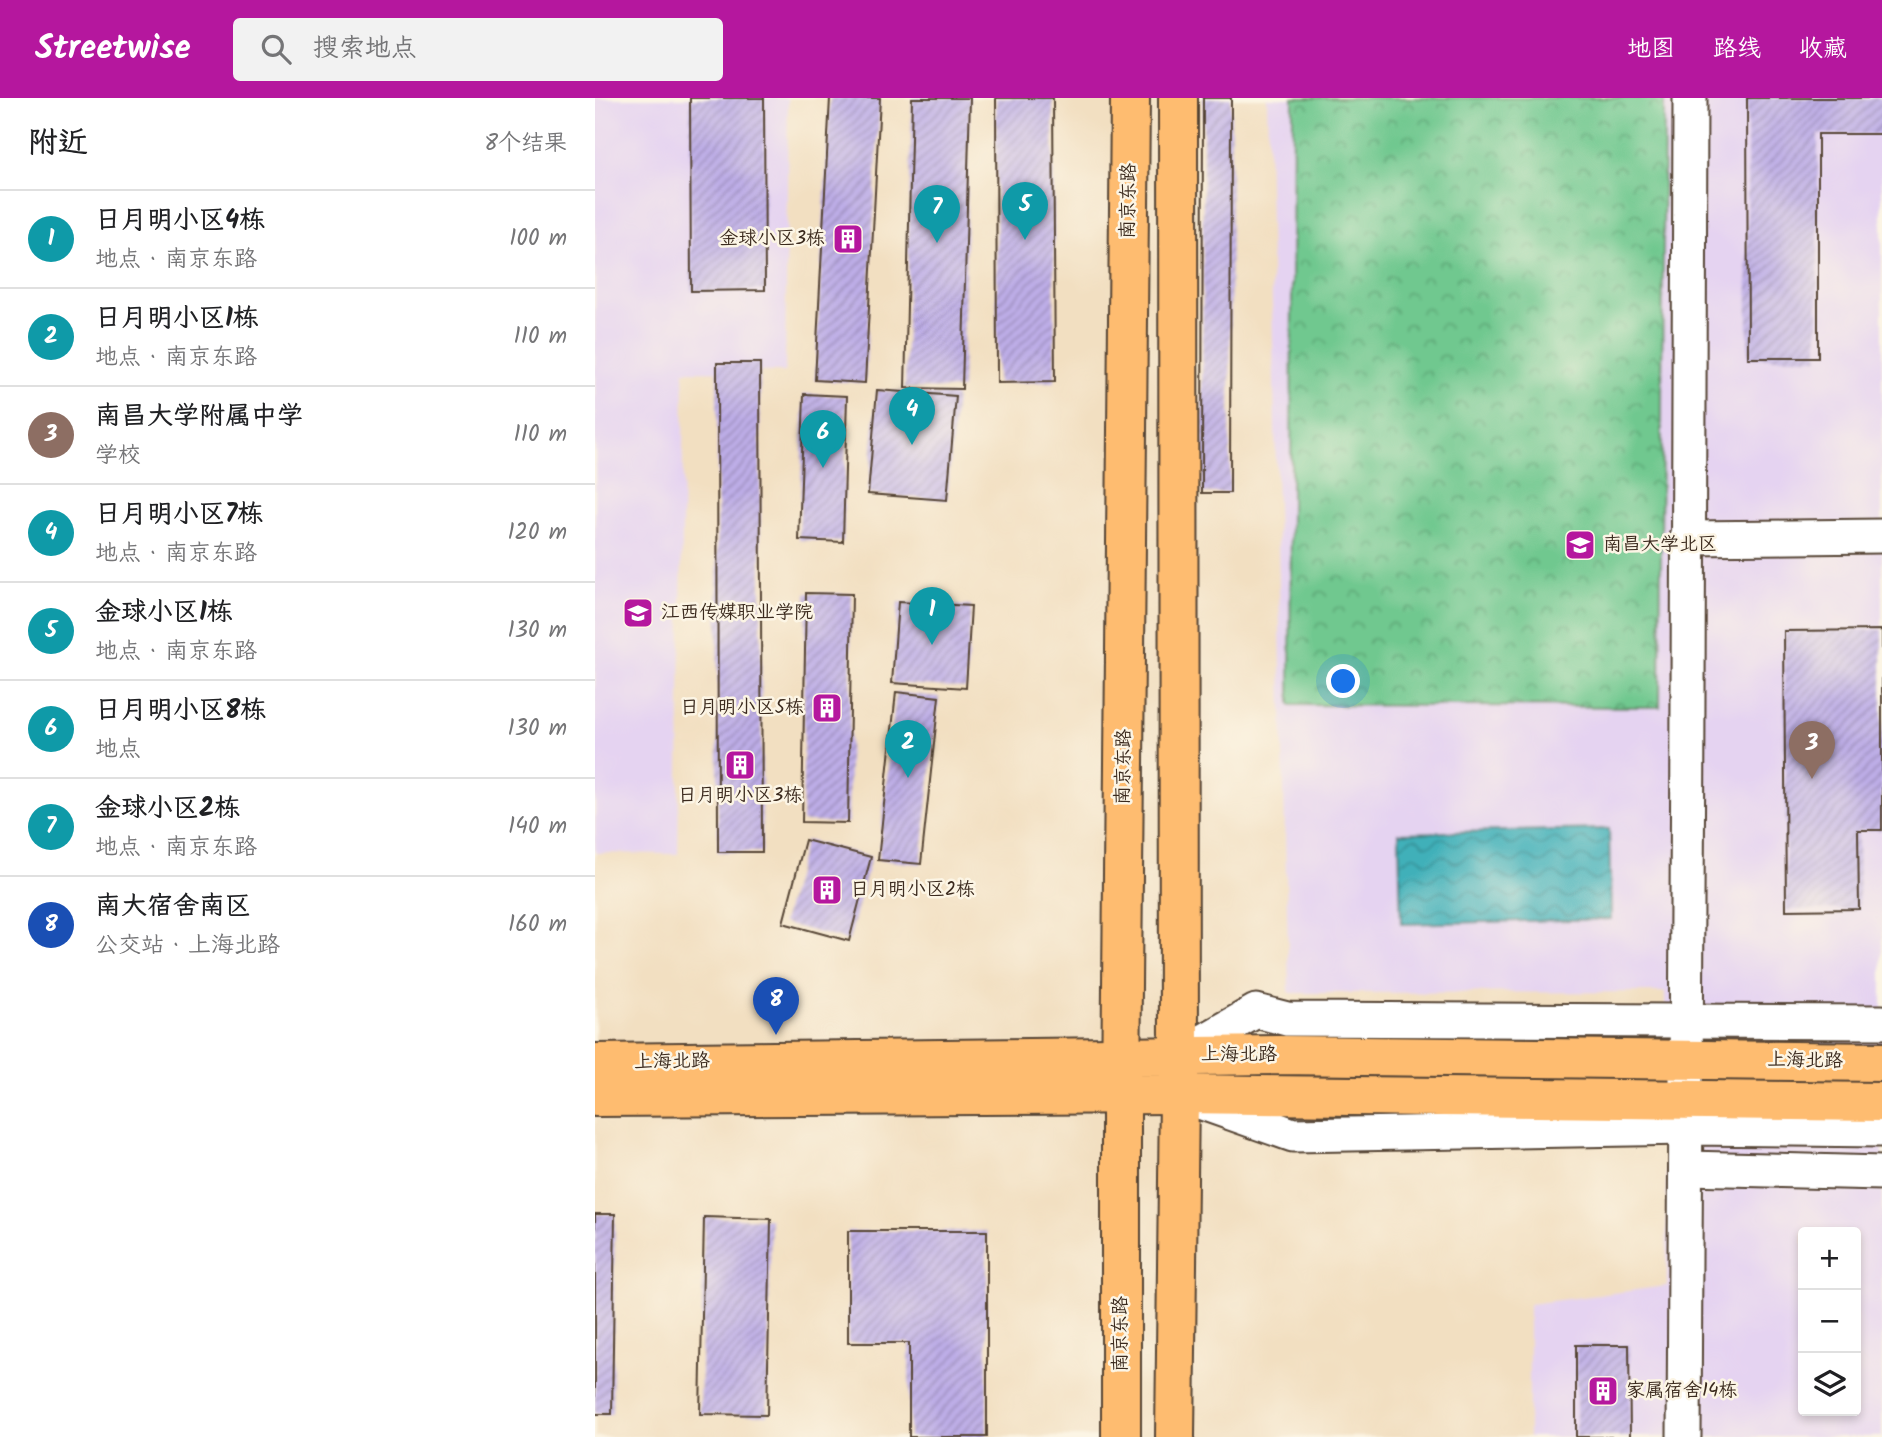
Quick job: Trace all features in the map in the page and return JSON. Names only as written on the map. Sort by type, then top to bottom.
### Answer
[{"type":"main road","name":"南京东路","points":[[1121,1437],[1121,1056],[1130,98]]},
{"type":"main road","points":[[1175,1437],[1179,1094],[1178,98]]},
{"type":"main road","name":"上海北路","points":[[595,1063],[1121,1056],[1882,1062]]},
{"type":"main road","name":"上海北路","points":[[595,1097],[1179,1094],[1688,1114],[1882,1102]]},
{"type":"street","points":[[1684,1437],[1689,1059],[1687,538],[1690,98]]},
{"type":"street","points":[[1687,538],[1882,536]]},
{"type":"street","points":[[1178,1056],[1256,1011],[1287,1019],[1882,1022]]},
{"type":"street","points":[[1688,1114],[1882,1130]]},
{"type":"street","points":[[1687,1168],[1882,1172]]},
{"type":"shaded area","name":"江西传媒职业学院","points":[[595,98],[788,98],[785,372],[684,371],[678,854],[595,853]]},
{"type":"shaded area","name":"南昌大学北区","points":[[1267,98],[1882,98],[1882,1437],[1529,1437],[1529,1304],[1667,1286],[1665,992],[1289,993]]},
{"type":"green space","points":[[1293,98],[1664,98],[1660,707],[1290,705]]},
{"type":"water","points":[[1609,829],[1611,919],[1401,924],[1399,833]]},
{"type":"building","points":[[690,98],[764,98],[765,290],[691,291]]},
{"type":"building","name":"金球小区3栋","points":[[830,98],[880,98],[865,383],[815,380]]},
{"type":"building","points":[[912,98],[970,98],[962,389],[905,388]]},
{"type":"building","points":[[996,98],[1053,98],[1055,382],[997,383]]},
{"type":"building","points":[[1203,98],[1231,98],[1230,493],[1202,493]]},
{"type":"building","points":[[1747,98],[1882,98],[1882,134],[1818,134],[1818,358],[1748,358]]},
{"type":"building","points":[[717,363],[760,363],[762,852],[718,852]]},
{"type":"building","points":[[877,390],[956,396],[947,500],[868,494]]},
{"type":"building","points":[[804,394],[847,396],[843,542],[799,540]]},
{"type":"building","name":"日月明小区5栋","points":[[806,593],[852,594],[848,823],[802,822]]},
{"type":"building","points":[[898,602],[971,606],[966,688],[892,683]]},
{"type":"building","points":[[1882,630],[1882,830],[1858,830],[1859,909],[1786,910],[1784,631]]},
{"type":"building","points":[[896,692],[939,697],[921,864],[878,860]]},
{"type":"building","name":"日月明小区2栋","points":[[805,840],[871,857],[849,941],[783,923]]},
{"type":"building","points":[[595,1214],[615,1214],[612,1414],[595,1414]]},
{"type":"building","points":[[704,1217],[771,1219],[767,1415],[700,1414]]},
{"type":"building","points":[[848,1231],[987,1231],[987,1437],[909,1437],[909,1343],[848,1343]]},
{"type":"building","name":"家属宿舍14栋","points":[[1576,1345],[1629,1345],[1630,1437],[1576,1437]]},
{"type":"place","name":"金球小区3栋","points":[[848,239]]},
{"type":"place","name":"金球小区1栋","points":[[1025,240]]},
{"type":"place","name":"金球小区2栋","points":[[937,243]]},
{"type":"place","name":"日月明小区7栋","points":[[912,445]]},
{"type":"place","name":"日月明小区8栋","points":[[823,468]]},
{"type":"place","name":"南昌大学北区","points":[[1580,545]]},
{"type":"place","name":"江西传媒职业学院","points":[[638,613]]},
{"type":"place","name":"日月明小区4栋","points":[[932,645]]},
{"type":"place","name":"日月明小区5栋","points":[[827,708]]},
{"type":"place","name":"日月明小区3栋","points":[[740,765]]},
{"type":"place","name":"日月明小区1栋","points":[[908,778]]},
{"type":"place","name":"南昌大学附属中学","points":[[1812,779]]},
{"type":"place","name":"日月明小区2栋","points":[[827,890]]},
{"type":"place","name":"南大宿舍南区","points":[[776,1035]]},
{"type":"place","name":"家属宿舍14栋","points":[[1603,1391]]}]
